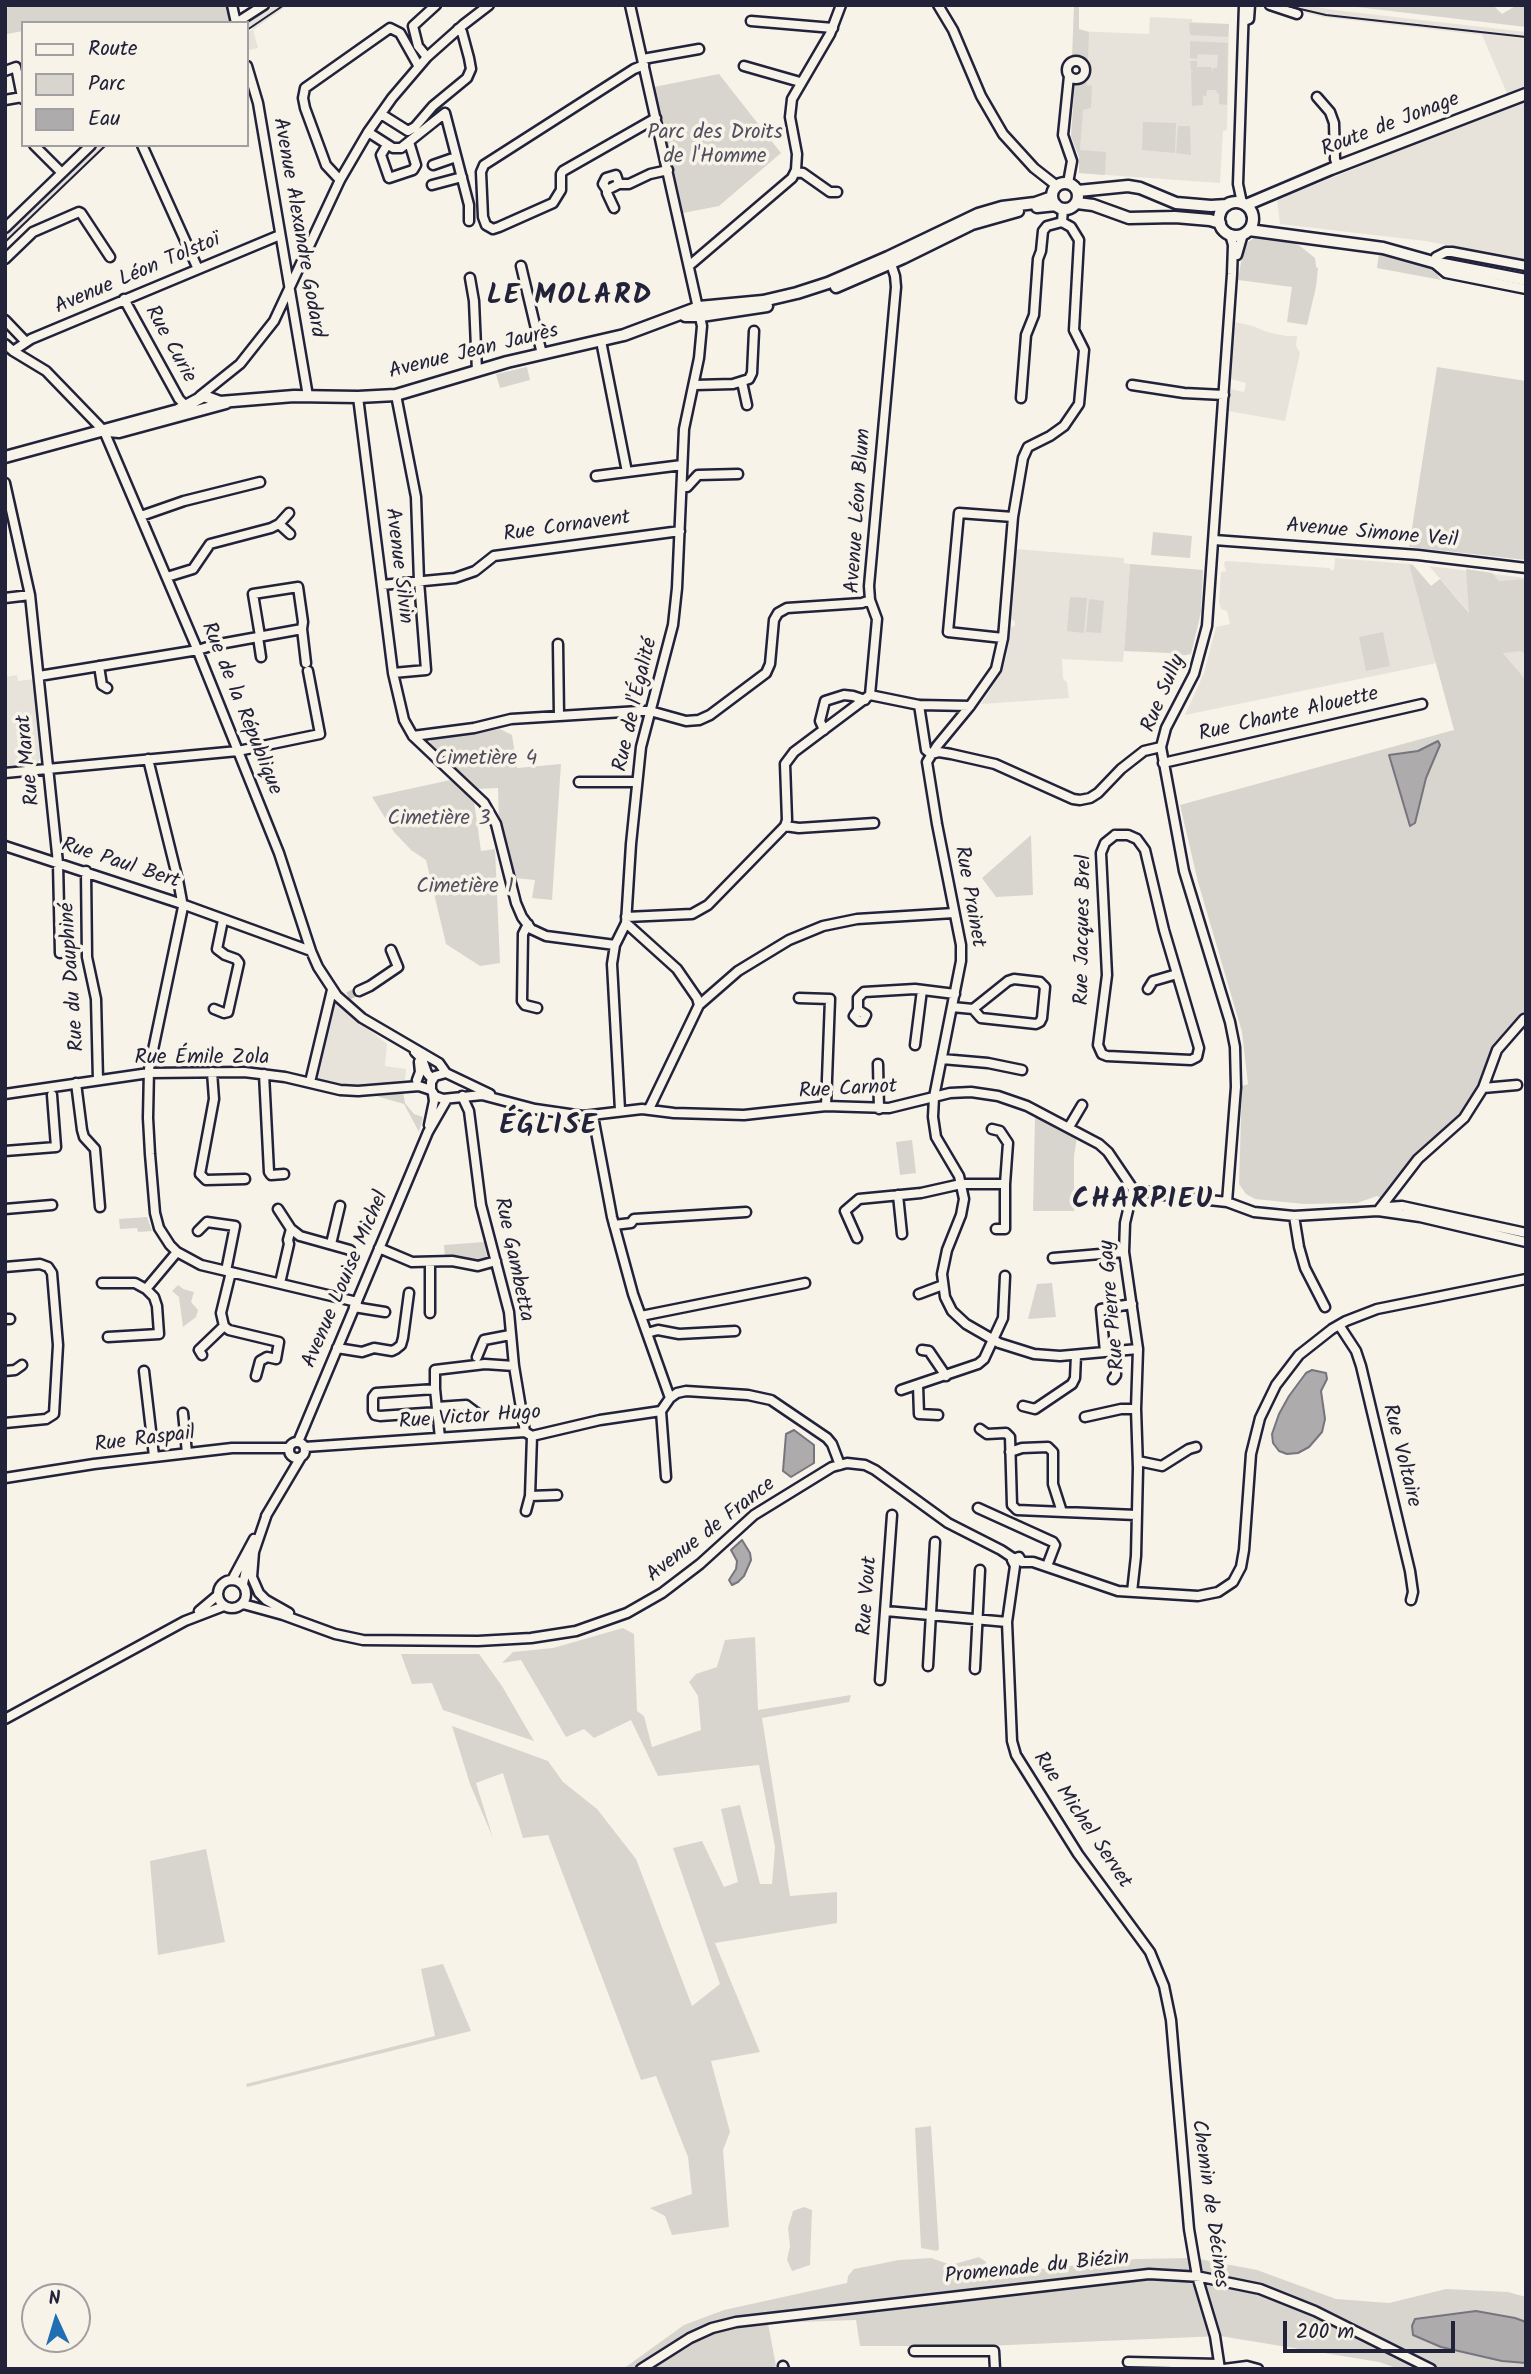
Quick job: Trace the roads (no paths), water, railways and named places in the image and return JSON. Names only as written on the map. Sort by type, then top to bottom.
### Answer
[{"type":"main road","name":"Route de Jonage","points":[[1247,218],[1271,195],[1526,94]]},
{"type":"main road","points":[[1078,191],[1077,203],[1071,208],[1057,204],[1056,186],[1068,183],[1078,191],[1134,186],[1172,202],[1211,206],[1228,204],[1247,218],[1526,277]]},
{"type":"main road","points":[[1077,203],[1093,205],[1129,218],[1175,217],[1220,223]]},
{"type":"main road","name":"Avenue Jean Jaurès","points":[[5,457],[205,402],[308,396],[396,395],[542,354],[601,341],[678,316],[764,307],[798,299],[830,289],[978,214],[1057,204]]},
{"type":"main road","points":[[1228,204],[1221,211],[1220,223],[1223,230],[1230,234],[1247,218]]},
{"type":"main road","name":"Avenue Jean Jaurès","points":[[104,431],[119,432],[205,402]]},
{"type":"street","points":[[239,21],[264,5]]},
{"type":"street","points":[[427,57],[418,46],[413,26],[436,5]]},
{"type":"street","points":[[205,402],[213,387],[252,351],[274,321],[340,180],[368,132],[418,65],[489,5]]},
{"type":"street","name":"Rue de l'Égalité","points":[[620,1110],[612,964],[615,945],[626,920],[641,747],[673,625],[684,429],[699,358],[700,312],[631,5]]},
{"type":"street","points":[[938,5],[953,30],[981,96],[1003,134],[1034,168],[1056,186]]},
{"type":"street","points":[[1244,5],[1238,184],[1247,218]]},
{"type":"street","points":[[1244,21],[1249,19],[1250,5]]},
{"type":"street","points":[[1270,5],[1297,14]]},
{"type":"street","points":[[690,265],[789,183],[795,173],[797,154],[789,109],[800,82],[833,28],[840,6]]},
{"type":"street","points":[[751,21],[833,28]]},
{"type":"street","points":[[340,180],[326,165],[305,108],[305,88],[390,28],[400,33],[418,65]]},
{"type":"street","points":[[381,114],[408,131],[467,78],[471,69],[469,58],[458,29]]},
{"type":"street","points":[[656,118],[563,171],[561,190],[553,203],[499,228],[493,229],[486,225],[483,217],[481,172],[484,165],[644,62],[699,49]]},
{"type":"street","points":[[744,66],[800,82]]},
{"type":"street","points":[[5,71],[16,67],[21,89]]},
{"type":"street","name":"Avenue Alexandre Godard","points":[[248,69],[258,103],[308,396]]},
{"type":"street","points":[[1068,183],[1072,161],[1063,135],[1069,76]]},
{"type":"street","points":[[1317,97],[1324,103],[1334,123],[1335,159],[1338,167]]},
{"type":"street","points":[[368,132],[393,148],[401,148],[445,113],[469,205],[469,221]]},
{"type":"street","points":[[387,145],[382,155],[389,177],[413,170],[416,165],[409,142]]},
{"type":"street","points":[[36,147],[62,173]]},
{"type":"street","points":[[5,228],[89,147]]},
{"type":"street","points":[[143,147],[198,269]]},
{"type":"street","points":[[433,165],[456,157]]},
{"type":"street","points":[[614,208],[607,190],[668,170]]},
{"type":"street","points":[[795,173],[803,173],[830,192],[838,192]]},
{"type":"street","points":[[432,185],[462,177]]},
{"type":"street","points":[[1228,204],[1238,184]]},
{"type":"street","points":[[1057,204],[1062,222]]},
{"type":"street","points":[[5,259],[33,232],[79,212],[110,257]]},
{"type":"street","name":"Rue Sully","points":[[1232,274],[1247,218]]},
{"type":"street","points":[[931,754],[996,669],[1003,638],[1013,517],[1023,458],[1028,447],[1064,426],[1079,404],[1084,351],[1074,330],[1079,240],[1071,226],[1062,222],[1047,226],[1043,231],[1034,315],[1026,335],[1021,398]]},
{"type":"street","name":"Rue Sully","points":[[1227,1202],[1236,1087],[1235,1047],[1184,871],[1161,747],[1166,728],[1190,684],[1200,656],[1210,600],[1232,274],[1233,245],[1230,234]]},
{"type":"street","name":"Avenue Léon Tolstoï","points":[[13,351],[26,342],[124,299],[280,235]]},
{"type":"street","points":[[1526,266],[1446,252],[1434,259],[1446,273],[1526,289]]},
{"type":"street","name":"Avenue Léon Blum","points":[[867,697],[877,619],[870,600],[869,586],[895,287],[889,260]]},
{"type":"street","points":[[521,266],[542,354]]},
{"type":"street","points":[[470,278],[474,289],[477,372]]},
{"type":"street","name":"Rue Curie","points":[[124,299],[179,399],[186,406]]},
{"type":"street","points":[[5,320],[26,342]]},
{"type":"street","points":[[695,385],[742,382],[749,379],[752,373],[754,331]]},
{"type":"street","points":[[601,341],[627,472]]},
{"type":"street","points":[[5,344],[46,371],[104,431]]},
{"type":"street","points":[[742,382],[747,405]]},
{"type":"street","points":[[1132,385],[1184,393],[1224,395]]},
{"type":"street","points":[[393,673],[426,670],[416,497],[396,395]]},
{"type":"street","name":"Avenue Silvin","points":[[358,397],[393,673],[404,720],[413,736]]},
{"type":"street","name":"Rue de la République","points":[[104,431],[198,650],[279,853],[311,951],[332,990],[374,1027],[439,1063],[450,1075],[494,1097],[541,1110],[593,1116],[620,1110]]},
{"type":"street","points":[[596,476],[682,465]]},
{"type":"street","points":[[682,487],[687,487],[698,475],[738,474]]},
{"type":"street","points":[[141,516],[184,501],[260,482]]},
{"type":"street","name":"Rue Marat","points":[[5,483],[30,595],[58,863],[60,953]]},
{"type":"street","points":[[167,577],[193,569],[210,544],[279,524],[289,513]]},
{"type":"street","points":[[1003,638],[948,632],[949,618],[958,513],[1013,517]]},
{"type":"street","points":[[279,524],[290,534]]},
{"type":"street","name":"Rue Cornavent","points":[[382,585],[455,578],[475,571],[494,556],[680,531]]},
{"type":"street","name":"Avenue Simone Veil","points":[[1214,540],[1418,555],[1526,568]]},
{"type":"street","points":[[5,773],[238,751],[320,734],[307,667],[298,587],[253,594],[261,657]]},
{"type":"street","points":[[5,598],[30,595]]},
{"type":"street","points":[[413,736],[474,728],[511,719],[559,716],[650,711],[686,721],[699,720],[710,715],[766,673],[770,664],[774,620],[778,613],[787,608],[862,603],[870,600]]},
{"type":"street","points":[[39,676],[198,650],[302,629]]},
{"type":"street","points":[[558,644],[559,716]]},
{"type":"street","points":[[99,666],[102,685],[107,688]]},
{"type":"street","points":[[824,730],[820,721],[822,705],[825,701],[845,695],[919,705],[970,706]]},
{"type":"street","points":[[626,920],[692,914],[709,905],[785,826],[785,764],[794,752],[867,697]]},
{"type":"street","name":"Rue Chante Alouette","points":[[1163,763],[1422,704]]},
{"type":"street","name":"Rue Prainet","points":[[919,705],[926,750],[931,754],[927,762],[961,961],[934,1097],[933,1117],[936,1137],[961,1184]]},
{"type":"street","points":[[413,736],[484,803],[496,824],[516,904],[531,929],[546,936],[615,945]]},
{"type":"street","points":[[931,754],[939,752],[996,764],[1080,800],[1098,793],[1143,751],[1161,747]]},
{"type":"street","points":[[148,759],[183,907],[149,1073],[148,1118],[155,1213],[164,1238],[177,1252],[201,1265],[280,1283],[385,1312]]},
{"type":"street","points":[[579,782],[637,782]]},
{"type":"street","points":[[785,826],[799,828],[874,823]]},
{"type":"street","name":"Rue Jacques Brel","points":[[1115,835],[1128,835],[1143,845],[1177,974],[1199,1048],[1197,1057],[1191,1060],[1102,1054],[1098,1045],[1107,975],[1101,853],[1105,843],[1115,835]]},
{"type":"street","name":"Rue Paul Bert","points":[[5,846],[182,904],[311,951]]},
{"type":"street","name":"Rue du Dauphiné","points":[[86,872],[88,957],[96,999],[98,1080]]},
{"type":"street","points":[[649,1109],[699,1005],[744,967],[789,940],[822,926],[857,919],[954,913]]},
{"type":"street","points":[[214,1009],[228,1012],[240,963],[217,949],[223,920]]},
{"type":"street","points":[[626,920],[677,969],[699,1005]]},
{"type":"street","points":[[528,925],[523,934],[522,1001],[525,1005],[537,1008]]},
{"type":"street","points":[[359,991],[398,967],[391,950]]},
{"type":"street","points":[[1148,989],[1153,981],[1177,974]]},
{"type":"street","points":[[952,1007],[973,1009],[981,1018],[1036,1024],[1042,1018],[1045,987],[1040,982],[1014,979],[973,1009]]},
{"type":"street","points":[[310,1082],[332,990]]},
{"type":"street","points":[[915,1045],[922,990]]},
{"type":"street","points":[[858,1010],[858,998],[864,992],[922,990],[955,994]]},
{"type":"street","points":[[799,998],[830,999],[827,1106]]},
{"type":"street","points":[[1378,1211],[1418,1160],[1464,1118],[1483,1088],[1497,1050],[1524,1019]]},
{"type":"street","points":[[415,1051],[421,1069],[417,1080]]},
{"type":"street","name":"Rue de la République","points":[[415,1051],[432,1079]]},
{"type":"street","points":[[942,1059],[988,1063],[1022,1070]]},
{"type":"street","points":[[878,1064],[879,1108]]},
{"type":"street","points":[[212,1072],[214,1099],[201,1169],[202,1177],[206,1180],[245,1179]]},
{"type":"street","name":"Rue Émile Zola","points":[[5,1094],[149,1073],[212,1072],[264,1074],[358,1091],[419,1086],[432,1092]]},
{"type":"street","points":[[264,1074],[269,1172],[271,1175],[285,1174]]},
{"type":"street","points":[[438,1074],[450,1075],[457,1087],[449,1098],[439,1099],[432,1092],[432,1079],[438,1074]]},
{"type":"street","name":"Rue Émile Zola","points":[[399,1087],[417,1080],[432,1079]]},
{"type":"street","points":[[76,1083],[84,1137],[95,1149],[100,1206]]},
{"type":"street","points":[[1483,1088],[1517,1086]]},
{"type":"street","name":"Avenue Louise Michel","points":[[428,1132],[434,1101],[432,1092]]},
{"type":"street","name":"Rue Carnot","points":[[620,1110],[756,1115],[827,1106],[900,1107],[934,1097],[971,1092],[998,1096],[1027,1106],[1099,1144],[1108,1152],[1133,1189]]},
{"type":"street","points":[[5,1151],[56,1147],[52,1095]]},
{"type":"street","name":"Rue Gambetta","points":[[462,1096],[468,1105],[481,1205],[509,1312],[514,1366],[528,1434],[530,1496],[526,1511]]},
{"type":"street","name":"Rue de la République","points":[[449,1098],[494,1097]]},
{"type":"street","name":"Avenue Louise Michel","points":[[302,1444],[337,1348],[428,1132],[449,1098]]},
{"type":"street","points":[[1069,1127],[1082,1105]]},
{"type":"street","points":[[593,1116],[614,1225],[641,1316],[670,1398]]},
{"type":"street","points":[[992,1129],[1000,1131],[1008,1143],[1005,1229],[996,1229]]},
{"type":"street","points":[[961,1184],[964,1199],[961,1215],[947,1250],[942,1274],[945,1297],[952,1311],[966,1324],[993,1340],[1034,1354],[1076,1355],[1138,1349]]},
{"type":"street","points":[[857,1238],[845,1210],[859,1199],[961,1184],[1005,1184]]},
{"type":"street","points":[[1133,1189],[1227,1202],[1254,1212],[1294,1216],[1378,1211],[1420,1217],[1526,1242]]},
{"type":"street","name":"Rue Pierre Gay","points":[[1132,1592],[1138,1461],[1138,1349],[1124,1252],[1125,1223],[1133,1189]]},
{"type":"street","points":[[898,1195],[902,1234]]},
{"type":"street","points":[[5,1209],[51,1205]]},
{"type":"street","points":[[331,1244],[340,1206]]},
{"type":"street","points":[[1378,1211],[1402,1206],[1526,1233]]},
{"type":"street","points":[[278,1209],[290,1229],[300,1236],[350,1250]]},
{"type":"street","points":[[614,1225],[631,1223],[634,1219],[746,1212]]},
{"type":"street","points":[[1294,1216],[1306,1268],[1325,1307]]},
{"type":"street","points":[[198,1231],[207,1222],[235,1226],[221,1313],[223,1326],[229,1330],[279,1342],[276,1359],[267,1357],[260,1360],[256,1376]]},
{"type":"street","points":[[280,1283],[290,1229]]},
{"type":"street","points":[[289,1244],[300,1236]]},
{"type":"street","points":[[379,1248],[412,1262],[452,1261],[478,1266],[496,1261]]},
{"type":"street","points":[[146,1289],[177,1252]]},
{"type":"street","points":[[1053,1258],[1124,1252]]},
{"type":"street","points":[[430,1262],[430,1313]]},
{"type":"street","points":[[5,1267],[40,1264],[48,1267],[52,1273],[58,1345],[54,1414],[46,1419],[5,1423]]},
{"type":"street","points":[[901,1390],[946,1376],[978,1364],[984,1359],[1003,1318],[1005,1276]]},
{"type":"street","points":[[666,1477],[661,1412],[670,1398],[677,1392],[686,1391],[748,1395],[771,1401],[827,1438],[832,1444],[839,1465],[856,1463],[875,1470],[948,1523],[1001,1550],[1017,1562],[1033,1562],[1047,1566],[1102,1587],[1132,1592],[1205,1595],[1218,1592],[1233,1582],[1241,1567],[1251,1454],[1256,1433],[1276,1385],[1299,1355],[1322,1335],[1377,1308],[1526,1279]]},
{"type":"street","points":[[102,1283],[135,1283],[154,1297],[157,1307],[159,1334],[108,1337]]},
{"type":"street","points":[[641,1316],[805,1283]]},
{"type":"street","points":[[919,1294],[943,1285]]},
{"type":"street","points":[[337,1348],[362,1352],[374,1348],[392,1351],[396,1349],[403,1339],[409,1293]]},
{"type":"street","points":[[1105,1352],[1101,1310],[1132,1304]]},
{"type":"street","name":"Rue Voltaire","points":[[1339,1325],[1356,1351],[1361,1366],[1410,1571],[1413,1591],[1411,1600]]},
{"type":"street","points":[[202,1355],[199,1350],[223,1326]]},
{"type":"street","points":[[647,1333],[658,1330],[679,1334],[735,1331]]},
{"type":"street","points":[[477,1357],[484,1340],[510,1335]]},
{"type":"street","points":[[922,1350],[929,1351],[946,1376]]},
{"type":"street","points":[[1113,1379],[1116,1375],[1115,1351]]},
{"type":"street","points":[[1023,1406],[1035,1409],[1072,1384],[1075,1378],[1076,1355]]},
{"type":"street","points":[[440,1438],[434,1373],[439,1368],[485,1364],[514,1366]]},
{"type":"street","points":[[5,1371],[15,1370],[22,1365]]},
{"type":"street","points":[[144,1371],[154,1456]]},
{"type":"street","points":[[918,1385],[919,1414],[938,1415]]},
{"type":"street","points":[[435,1389],[376,1394],[373,1397],[373,1411],[380,1416],[466,1405],[478,1414]]},
{"type":"street","points":[[1085,1417],[1121,1409],[1136,1409]]},
{"type":"street","name":"Rue Victor Hugo","points":[[302,1444],[528,1434],[661,1412]]},
{"type":"street","points":[[183,1413],[187,1453]]},
{"type":"street","points":[[979,1429],[987,1434],[1006,1433],[1010,1437],[1012,1505],[1017,1510],[1136,1516]]},
{"type":"street","points":[[232,1580],[260,1525],[305,1452],[302,1444],[292,1444],[288,1476]]},
{"type":"street","name":"Rue Raspail","points":[[5,1478],[154,1456],[246,1447],[290,1452]]},
{"type":"street","points":[[1010,1452],[1022,1448],[1048,1447],[1053,1452],[1053,1484],[1062,1512]]},
{"type":"street","points":[[1138,1461],[1162,1466],[1196,1447]]},
{"type":"street","points":[[290,1452],[295,1458],[301,1457]]},
{"type":"street","name":"Avenue de France","points":[[247,1595],[311,1627],[354,1638],[427,1642],[531,1639],[576,1631],[603,1623],[662,1593],[700,1564],[754,1515],[839,1465]]},
{"type":"street","points":[[530,1496],[557,1495]]},
{"type":"street","points":[[978,1508],[1053,1542],[1055,1545],[1047,1566]]},
{"type":"street","points":[[267,1514],[251,1567],[252,1577],[260,1593],[287,1613],[354,1638]]},
{"type":"street","name":"Rue Vout","points":[[880,1680],[892,1515]]},
{"type":"street","points":[[218,1595],[224,1606],[232,1609],[243,1604],[247,1595],[243,1584],[249,1555],[260,1525]]},
{"type":"street","points":[[928,1665],[935,1542]]},
{"type":"street","name":"Rue Michel Servet","points":[[1017,1562],[1007,1622],[1012,1741],[1016,1755],[1078,1854],[1150,1952],[1164,1986],[1173,2041]]},
{"type":"street","points":[[975,1669],[980,1570]]},
{"type":"street","points":[[5,1720],[185,1621],[211,1603],[223,1583],[232,1580],[243,1584]]},
{"type":"street","name":"Avenue de France","points":[[243,1604],[283,1615]]},
{"type":"street","points":[[185,1621],[224,1606]]},
{"type":"street","points":[[886,1611],[1007,1622]]},
{"type":"street","name":"Chemin de Décines","points":[[1173,2041],[1187,2217],[1197,2276],[1215,2336],[1221,2367]]},
{"type":"street","name":"Promenade du Biézin","points":[[641,2369],[690,2338],[712,2328],[736,2322],[1149,2274],[1197,2276],[1230,2281],[1290,2299],[1431,2369]]},
{"type":"street","points":[[914,2351],[994,2351],[995,2369]]},
{"type":"street","points":[[1128,2362],[1247,2366],[1258,2369]]},
{"type":"water","points":[[1438,741],[1440,745],[1426,778],[1415,823],[1410,826],[1389,755],[1418,751]]},
{"type":"water","points":[[1312,1370],[1326,1373],[1327,1379],[1321,1391],[1325,1419],[1322,1432],[1309,1447],[1298,1453],[1287,1454],[1279,1451],[1273,1443],[1272,1434],[1289,1396],[1306,1373]]},
{"type":"water","points":[[794,1430],[814,1445],[814,1463],[791,1477],[783,1471],[786,1434]]},
{"type":"water","points":[[742,1540],[751,1560],[744,1576],[732,1585],[729,1580],[736,1569],[737,1561],[731,1550]]},
{"type":"water","points":[[1476,2311],[1526,2322],[1526,2363],[1502,2361],[1441,2347],[1413,2335],[1412,2326],[1415,2319]]},
{"type":"tunnel","points":[[348,996],[359,991]]},
{"type":"tram line","points":[[248,29],[284,5]]},
{"type":"tram line","points":[[1283,5],[1326,15],[1526,37]]},
{"type":"tram line","points":[[5,242],[104,147]]},
{"type":"district","name":"LE MOLARD","points":[[570,298]]},
{"type":"district","name":"ÉGLISE","points":[[549,1128]]},
{"type":"district","name":"CHARPIEU","points":[[1143,1202]]},
{"type":"park label","name":"Parc des Droits de l'Homme","points":[[715,146]]},
{"type":"park label","name":"Cimetière 4","points":[[486,760]]},
{"type":"park label","name":"Cimetière 3","points":[[439,820]]},
{"type":"park label","name":"Cimetière 1","points":[[465,888]]}]
